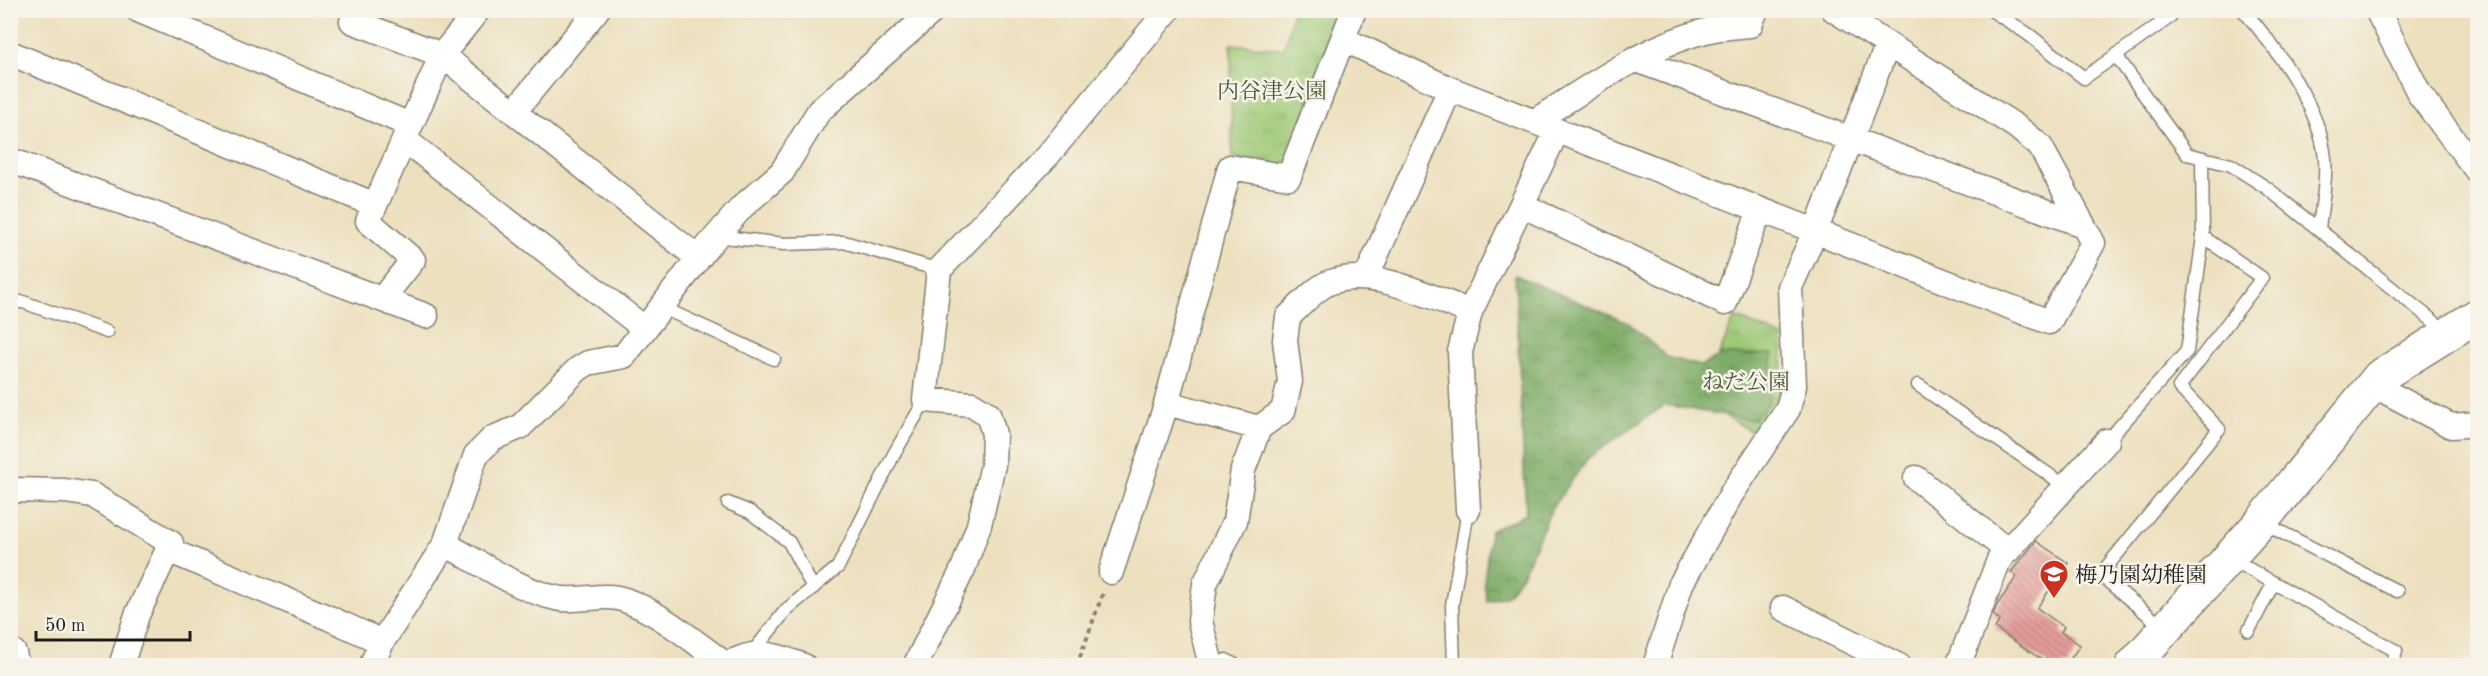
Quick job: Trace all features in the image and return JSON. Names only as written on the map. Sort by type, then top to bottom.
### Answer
[{"type":"street","points":[[138,10],[407,132],[645,329]]},
{"type":"street","points":[[360,10],[352,21],[442,55],[698,258]]},
{"type":"street","points":[[382,299],[414,260],[368,222],[442,55],[478,10]]},
{"type":"street","points":[[514,112],[597,10]]},
{"type":"street","points":[[371,666],[382,642],[445,544],[476,455],[493,438],[520,427],[578,369],[588,363],[624,356],[716,236],[742,207],[782,172],[819,111],[934,10]]},
{"type":"street","points":[[915,666],[967,558],[979,525],[993,455],[994,434],[988,414],[972,404],[925,400],[939,270],[1048,154],[1168,10]]},
{"type":"street","points":[[1111,572],[1167,403],[1230,167],[1289,177],[1354,10]]},
{"type":"street","points":[[1535,121],[1634,59],[1667,44],[1714,29],[1750,25],[1756,10]]},
{"type":"street","points":[[1343,39],[1450,89],[2049,322],[2093,243],[2040,146],[2017,127],[1834,10]]},
{"type":"street","points":[[2377,10],[2420,95],[2478,172]]},
{"type":"street","points":[[1655,666],[1681,584],[1732,493],[1788,409],[1794,386],[1790,287],[1815,232],[1887,46]]},
{"type":"street","points":[[10,53],[375,205]]},
{"type":"street","points":[[1634,59],[2083,225]]},
{"type":"street","points":[[1366,278],[1450,89]]},
{"type":"street","points":[[1468,510],[1460,352],[1470,312],[1557,131]]},
{"type":"street","points":[[10,160],[426,316]]},
{"type":"street","points":[[1522,205],[1725,303],[1760,210]]},
{"type":"street","points":[[1210,665],[1200,621],[1205,584],[1235,521],[1243,470],[1259,428],[1282,411],[1290,381],[1285,340],[1288,317],[1329,282],[1366,278],[1402,286],[1470,312]]},
{"type":"street","points":[[2132,666],[2261,522],[2379,377],[2478,315]]},
{"type":"street","points":[[2373,385],[2451,426],[2478,424]]},
{"type":"street","points":[[1167,403],[1259,428]]},
{"type":"street","points":[[1958,666],[1999,560],[2107,441]]},
{"type":"street","points":[[1916,478],[2008,551]]},
{"type":"street","points":[[10,489],[65,491],[92,495],[171,543],[137,615],[121,666]]},
{"type":"street","points":[[445,544],[536,593],[559,599],[604,597],[624,599],[661,619],[725,665],[753,652],[768,654],[804,666]]},
{"type":"street","points":[[168,550],[382,642]]},
{"type":"street","points":[[1783,608],[1899,666]]},
{"type":"street","points":[[10,655],[12,666]]},
{"type":"lane","points":[[1991,10],[2028,34],[2084,78],[2117,57],[2170,17],[2162,10]]},
{"type":"lane","points":[[2243,10],[2270,39],[2312,109],[2325,159],[2319,229]]},
{"type":"lane","points":[[2117,57],[2187,154],[2232,165],[2267,188],[2449,333]]},
{"type":"lane","points":[[2107,441],[2187,351],[2203,237],[2202,158]]},
{"type":"lane","points":[[716,236],[784,244],[844,242],[939,270]]},
{"type":"lane","points":[[2165,629],[2100,574],[2218,429],[2179,387],[2262,278],[2203,237]]},
{"type":"lane","points":[[10,302],[23,302],[107,332]]},
{"type":"lane","points":[[661,308],[774,359]]},
{"type":"lane","points":[[1918,385],[2067,487]]},
{"type":"lane","points":[[753,652],[786,610],[838,567],[894,454],[925,400]]},
{"type":"lane","points":[[728,503],[750,512],[789,542],[813,588]]},
{"type":"lane","points":[[1454,666],[1452,605],[1468,510]]},
{"type":"lane","points":[[2261,522],[2397,591]]},
{"type":"lane","points":[[2230,558],[2396,651],[2392,666]]},
{"type":"lane","points":[[2249,630],[2273,584]]},
{"type":"lane","points":[[1210,665],[1226,660],[1238,666]]},
{"type":"path","points":[[1077,666],[1111,572]]},
{"type":"green space","name":"内谷津公園","points":[[1342,10],[1288,160],[1277,166],[1232,157],[1231,44],[1284,49],[1293,11]]},
{"type":"green space","points":[[1515,275],[1628,323],[1667,357],[1701,366],[1720,355],[1773,354],[1768,404],[1753,420],[1665,405],[1588,458],[1552,508],[1523,573],[1507,595],[1487,601],[1484,583],[1490,531],[1526,514]]},
{"type":"green space","name":"ねだ公園","points":[[1735,317],[1783,337],[1782,389],[1759,436],[1699,401]]},
{"type":"building","points":[[2036,541],[2068,563],[2037,608],[2064,627],[2061,632],[2080,645],[2066,666],[2051,666],[1995,628],[2000,620],[1993,615],[1997,605],[2017,576],[2011,572]]},
{"type":"place","name":"梅乃園幼稚園","points":[[2054,600]]}]
